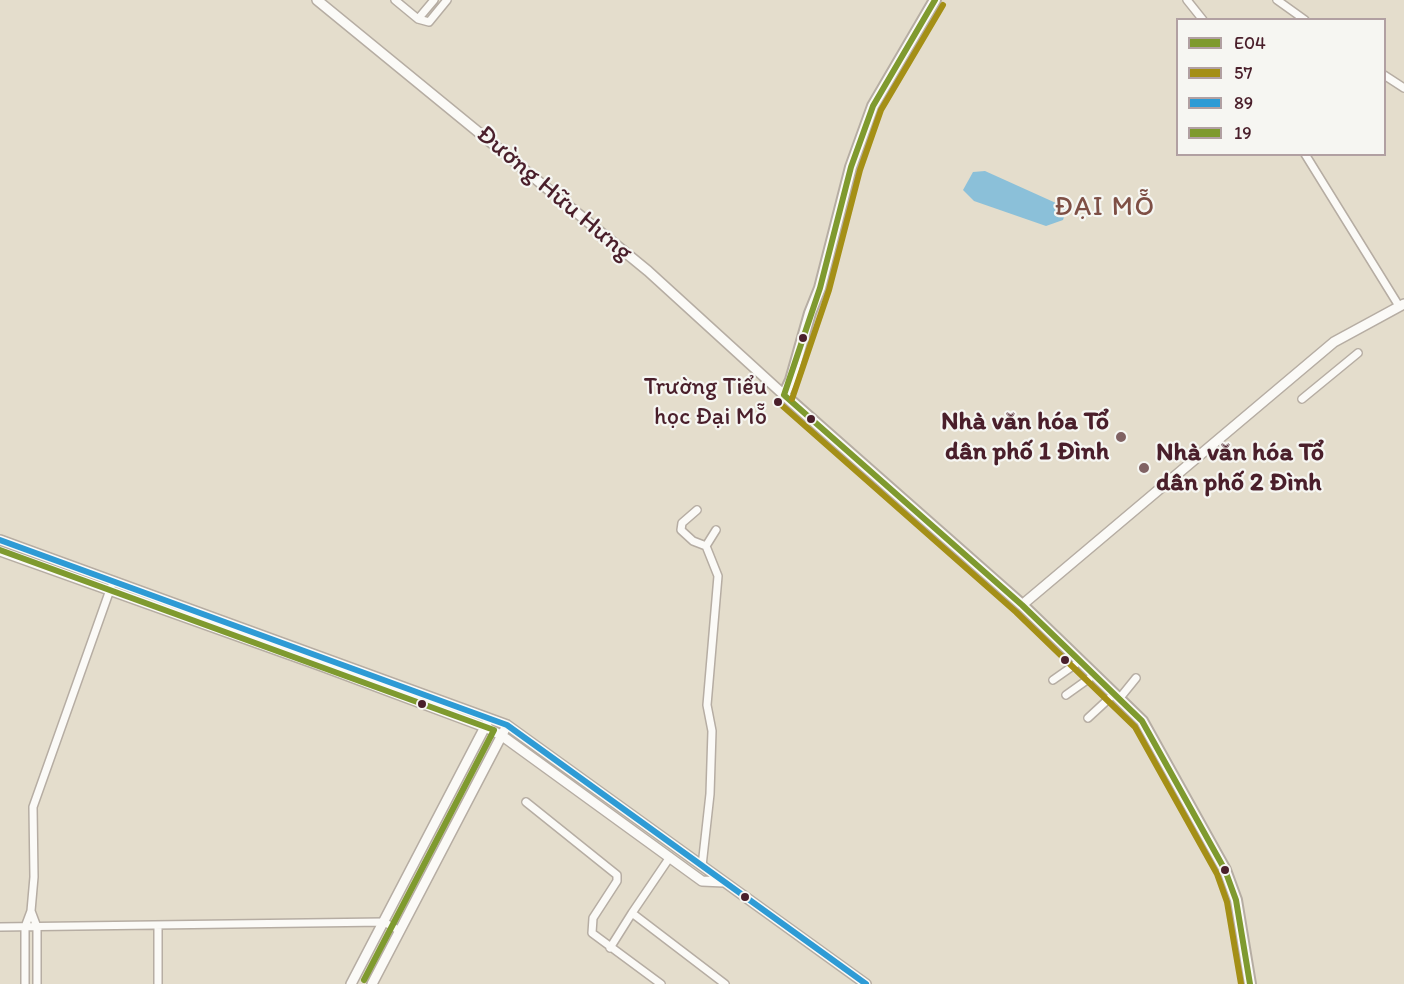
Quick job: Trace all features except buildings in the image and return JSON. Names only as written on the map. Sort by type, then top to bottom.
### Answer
[{"type":"main road","points":[[935,0],[873,106],[851,167],[820,288],[784,395],[1022,605],[1142,721],[1225,870],[1236,900],[1250,984]]},
{"type":"street","name":"Đường Hữu Hưng","points":[[317,0],[648,271],[784,395]]},
{"type":"street","points":[[395,0],[418,19],[429,22],[447,0]]},
{"type":"street","points":[[418,19],[434,0]]},
{"type":"street","points":[[1187,0],[1201,18]]},
{"type":"street","points":[[1277,0],[1302,18]]},
{"type":"street","points":[[1386,76],[1404,88]]},
{"type":"street","points":[[1022,605],[1334,342],[1401,305],[1306,156]]},
{"type":"street","points":[[1302,399],[1358,353]]},
{"type":"street","points":[[697,510],[682,523],[681,530],[693,541],[706,546],[717,576],[707,705],[712,731],[710,794],[702,866]]},
{"type":"street","points":[[706,546],[716,530]]},
{"type":"street","points":[[0,540],[321,661],[485,727],[501,735],[702,881],[724,882]]},
{"type":"street","points":[[0,551],[110,591],[507,725],[866,984]]},
{"type":"street","points":[[24,984],[25,927],[31,911],[33,807],[113,581]]},
{"type":"street","points":[[1053,680],[1080,661]]},
{"type":"street","points":[[1065,695],[1094,675]]},
{"type":"street","points":[[1088,718],[1117,697],[1136,678]]},
{"type":"street","points":[[351,984],[421,855],[490,718]]},
{"type":"street","points":[[372,984],[507,725]]},
{"type":"street","points":[[526,802],[617,875],[617,881],[593,918],[592,933],[661,984]]},
{"type":"street","points":[[610,948],[670,857]]},
{"type":"street","points":[[31,911],[37,927],[37,984]]},
{"type":"street","points":[[632,912],[725,984]]},
{"type":"street","points":[[0,927],[384,922],[399,931]]},
{"type":"street","points":[[158,926],[158,984]]},
{"type":"water","points":[[985,171],[1067,208],[1063,220],[1046,226],[974,201],[963,190],[973,172]]},
{"type":"transit line","name":"E04","points":[[784,395],[820,288],[851,167],[873,106],[935,0]]},
{"type":"transit line","name":"57","points":[[792,399],[829,290],[860,170],[881,110],[943,5]]},
{"type":"transit line","name":"E04","points":[[784,395],[1022,605],[1142,721],[1225,870],[1236,900],[1250,984]]},
{"type":"transit line","name":"57","points":[[778,402],[1016,612],[1135,727],[1217,874],[1227,902],[1241,984]]},
{"type":"transit line","name":"89","points":[[0,540],[507,725],[866,984]]},
{"type":"transit line","name":"19","points":[[0,550],[494,730],[364,980]]},
{"type":"place","name":"Trường Tiểu học Đại Mỗ","points":[[778,402]]},
{"type":"place","name":"Nhà văn hóa Tổ dân phố 1 Đình","points":[[1121,437]]},
{"type":"place","name":"Nhà văn hóa Tổ dân phố 2 Đình","points":[[1144,468]]},
{"type":"district","name":"ĐẠI MỖ","points":[[1105,208]]}]
